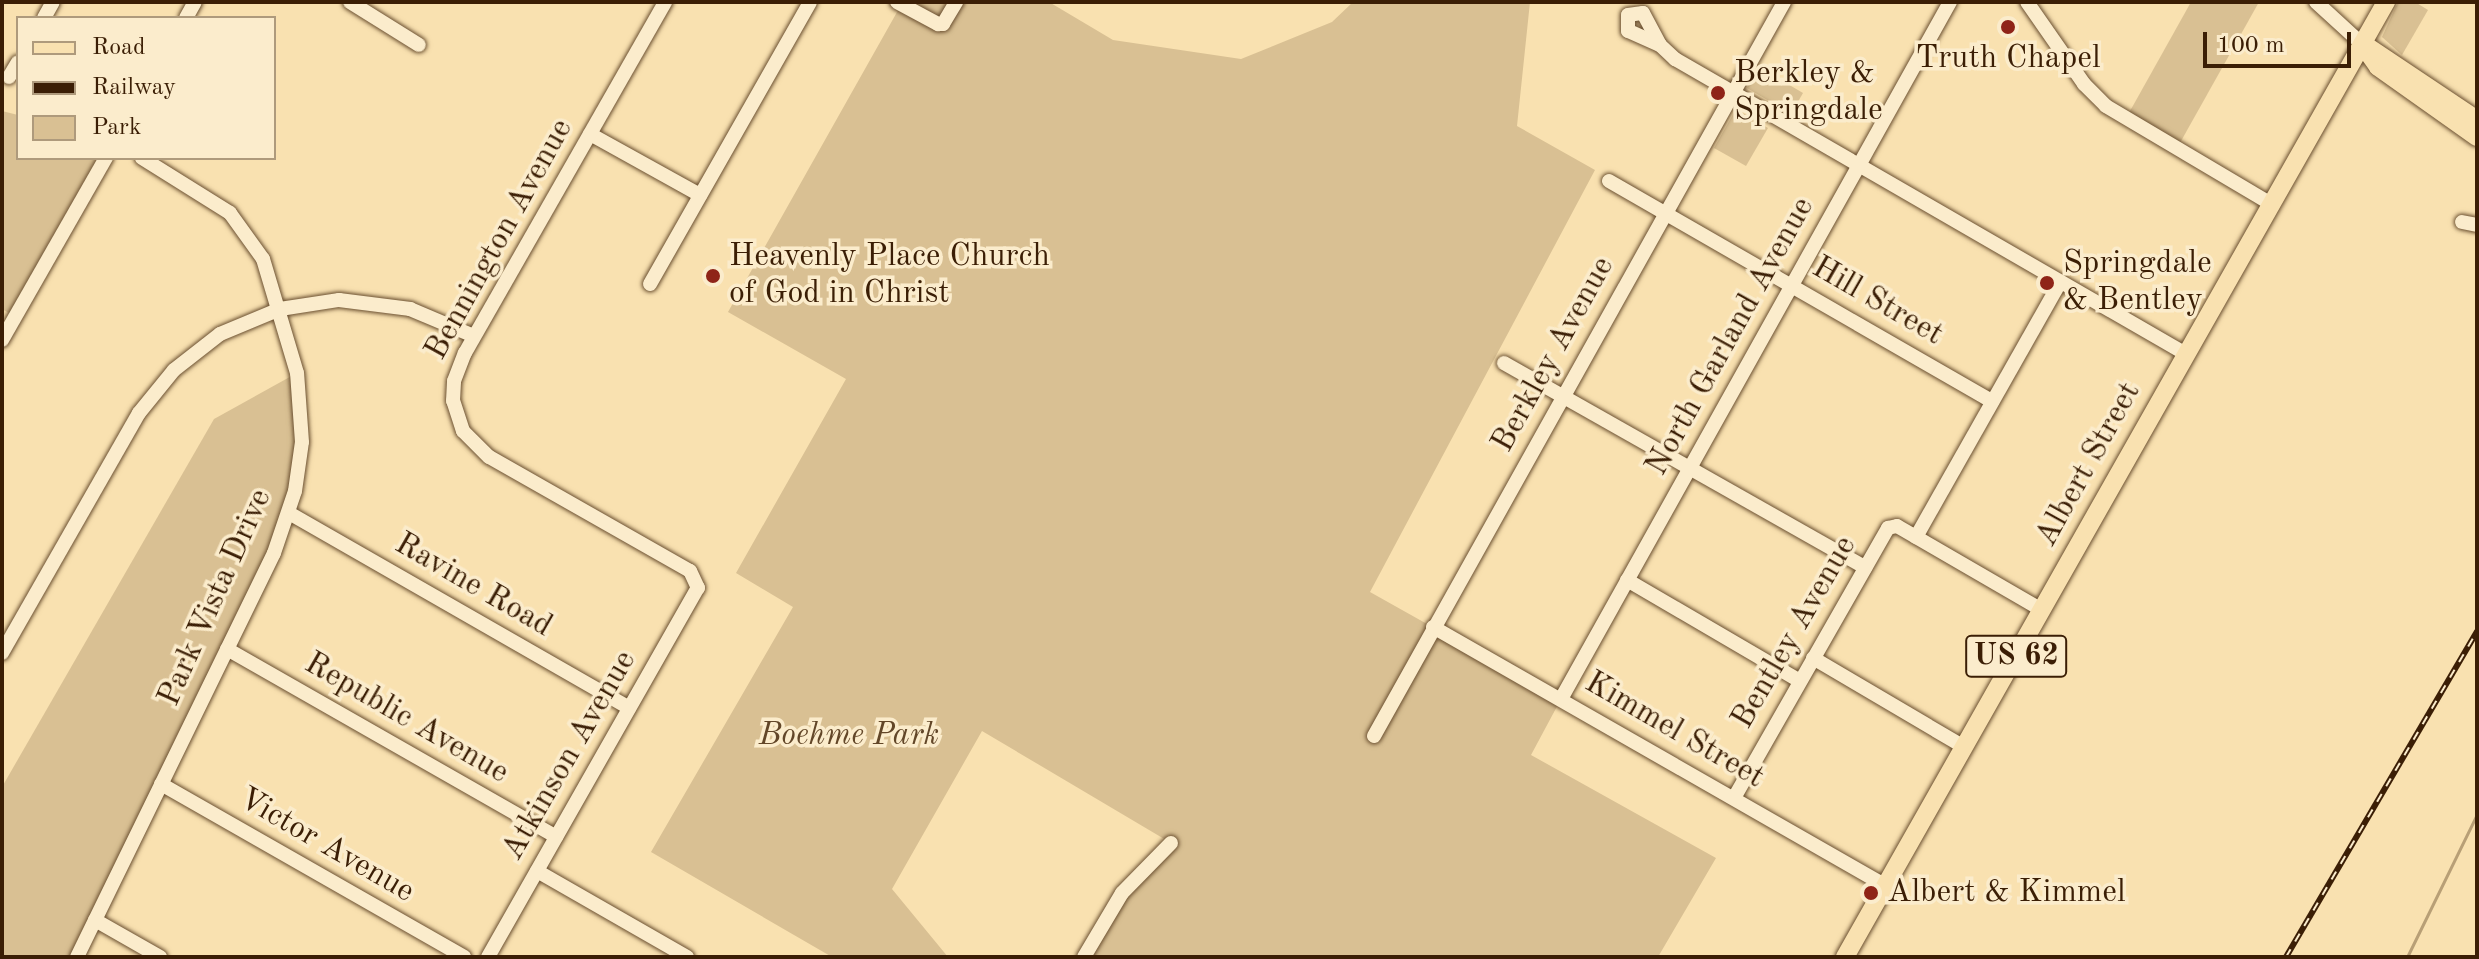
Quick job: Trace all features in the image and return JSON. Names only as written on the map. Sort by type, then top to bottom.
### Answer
[{"type":"main road","name":"Albert Street","points":[[1845,957],[2386,2]]},
{"type":"main road","points":[[2362,44],[2386,55],[2477,120]]},
{"type":"main road","points":[[2362,44],[2378,67],[2477,137]]},
{"type":"street","name":"Bennington Avenue","points":[[665,2],[474,336],[453,388],[457,419],[468,438],[489,457],[690,571],[698,582]]},
{"type":"street","points":[[650,284],[810,2]]},
{"type":"street","points":[[897,2],[943,24],[956,2]]},
{"type":"street","name":"Berkley Avenue","points":[[1374,736],[1784,2]]},
{"type":"street","name":"North Garland Avenue","points":[[1561,699],[1950,2]]},
{"type":"street","points":[[2027,2],[2084,84],[2106,106],[2271,204]]},
{"type":"street","points":[[2316,2],[2362,44]]},
{"type":"street","points":[[357,4],[419,45]]},
{"type":"street","points":[[1660,45],[1733,92],[2186,354]]},
{"type":"street","points":[[9,77],[16,65]]},
{"type":"street","points":[[590,134],[700,195]]},
{"type":"street","points":[[2,340],[105,160]]},
{"type":"street","name":"Park Vista Drive","points":[[77,957],[227,649],[289,513],[299,467],[302,419],[280,309],[263,259],[230,213],[145,160]]},
{"type":"street","name":"Hill Street","points":[[1609,181],[1992,401]]},
{"type":"street","points":[[2042,610],[1916,537],[2060,282]]},
{"type":"street","points":[[2,651],[154,393],[186,359],[220,334],[280,309],[339,300],[376,302],[429,315],[474,336]]},
{"type":"street","points":[[1504,363],[1865,567]]},
{"type":"street","name":"Ravine Road","points":[[289,513],[629,708]]},
{"type":"street","name":"Bentley Avenue","points":[[1734,798],[1888,528],[1897,526],[1916,537]]},
{"type":"street","points":[[1627,580],[1800,681]]},
{"type":"street","name":"Atkinson Avenue","points":[[488,957],[698,582]]},
{"type":"street","name":"Kimmel Street","points":[[1433,627],[1886,886]]},
{"type":"street","name":"Republic Avenue","points":[[227,649],[556,837]]},
{"type":"street","points":[[1813,658],[1964,747]]},
{"type":"street","name":"Victor Avenue","points":[[161,784],[464,957]]},
{"type":"street","points":[[1084,957],[1122,893],[1171,843]]},
{"type":"street","points":[[537,871],[687,957]]},
{"type":"street","points":[[95,920],[160,957]]},
{"type":"green space","name":"Boehme Park","points":[[897,2],[1049,2],[1113,40],[1241,59],[1332,22],[1353,2],[1530,2],[1517,126],[1595,170],[1370,592],[1561,699],[1531,755],[1716,858],[1658,957],[1084,957],[1107,916],[1171,843],[982,731],[892,889],[948,957],[832,957],[651,852],[793,607],[736,573],[846,379],[728,312],[901,5]]},
{"type":"green space","points":[[2191,2],[2259,2],[2176,150],[2125,120]]},
{"type":"green space","points":[[2398,2],[2415,2],[2428,10],[2402,55],[2382,37]]},
{"type":"green space","points":[[1759,67],[1803,93],[1791,114],[1747,88]]},
{"type":"green space","points":[[1736,109],[1768,128],[1746,166],[1714,148]]},
{"type":"green space","points":[[2,111],[16,114],[16,160],[105,160],[16,317],[2,309]]},
{"type":"green space","points":[[297,373],[302,419],[283,530],[77,957],[2,957],[2,787],[214,419]]},
{"type":"waterway","points":[[2407,957],[2477,814]]},
{"type":"railway","points":[[2286,957],[2477,631]]},
{"type":"place","name":"Truth Chapel","points":[[2008,27]]},
{"type":"place","name":"Berkley & Springdale","points":[[1718,93]]},
{"type":"place","name":"Heavenly Place Church of God in Christ","points":[[713,276]]},
{"type":"place","name":"Springdale & Bentley","points":[[2047,283]]},
{"type":"place","name":"Albert & Kimmel","points":[[1871,893]]}]
